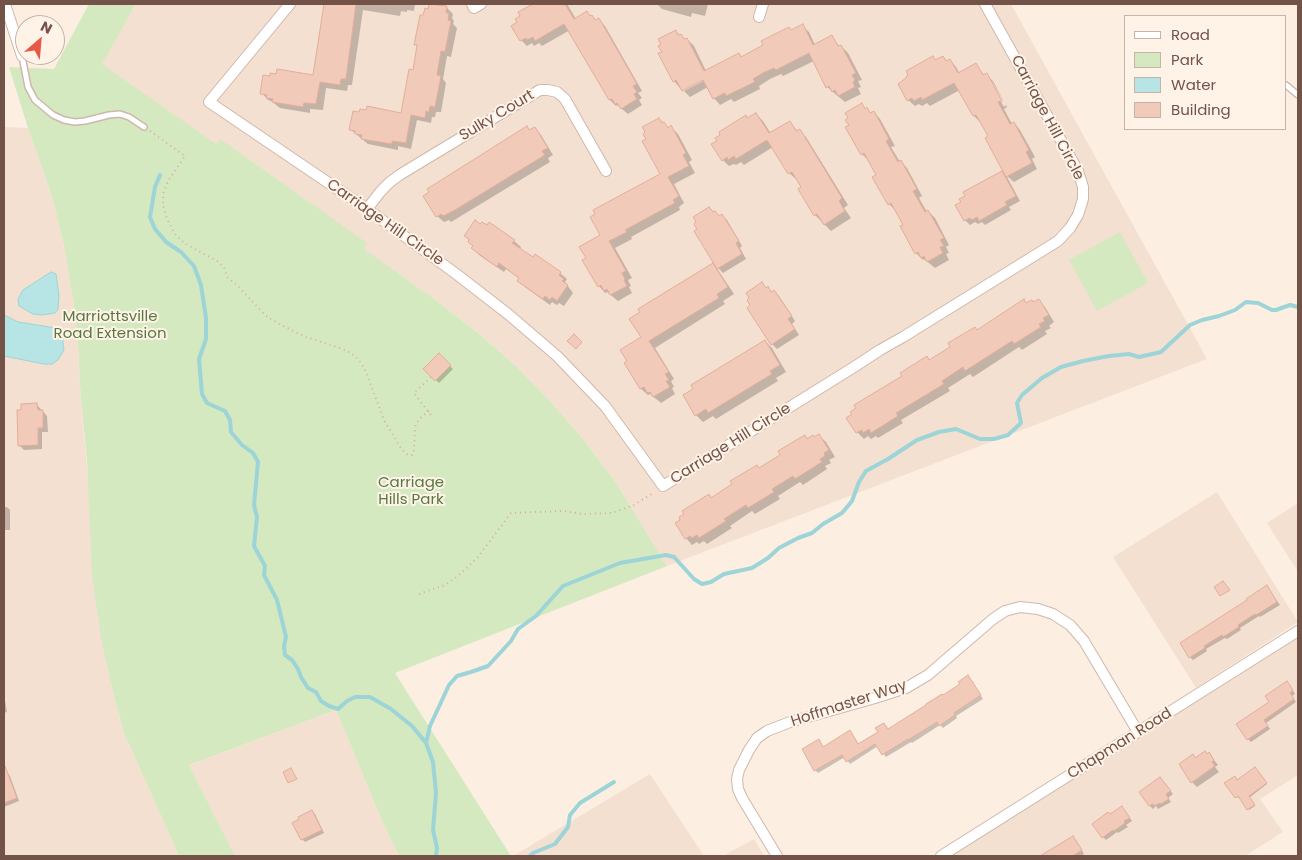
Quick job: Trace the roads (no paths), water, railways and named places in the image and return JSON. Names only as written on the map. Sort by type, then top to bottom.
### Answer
[{"type":"street","points":[[5,4],[15,35]]},
{"type":"street","name":"Carriage Hill Circle","points":[[290,4],[209,102],[367,209],[508,314],[557,356],[605,406],[664,486],[1058,240],[1070,228],[1078,214],[1083,199],[1083,187],[1078,171],[985,4]]},
{"type":"street","points":[[472,4],[474,8],[481,4]]},
{"type":"street","points":[[759,17],[762,4]]},
{"type":"street","name":"Sulky Court","points":[[367,209],[381,191],[401,174],[540,90],[557,92],[565,99],[606,171]]},
{"type":"street","name":"Hoffmaster Way","points":[[777,856],[738,789],[737,779],[739,770],[756,738],[767,731],[790,722],[906,688],[928,675],[1005,611],[1020,607],[1038,609],[1053,614],[1070,624],[1084,641],[1138,732]]},
{"type":"street","name":"Chapman Road","points":[[941,856],[1298,631]]},
{"type":"lane","points":[[24,65],[28,87],[35,100],[54,115],[64,120],[86,122],[109,115],[120,114],[129,117],[144,127]]},
{"type":"lane","points":[[1287,86],[1298,95]]},
{"type":"water","points":[[51,272],[56,274],[59,296],[58,309],[55,313],[33,314],[19,306],[18,299],[23,290]]},
{"type":"water","points":[[4,315],[18,322],[56,328],[62,333],[64,350],[58,360],[52,364],[44,364],[4,356]]},
{"type":"waterway","points":[[160,175],[155,187],[150,217],[155,229],[166,242],[181,252],[194,266],[201,285],[206,318],[206,339],[199,359],[202,394],[207,403],[225,411],[230,420],[231,432],[242,445],[253,453],[258,462],[254,505],[257,517],[254,546],[265,566],[264,575],[277,600],[286,637],[285,655],[292,660],[308,688],[316,692],[321,701],[329,706],[338,709],[355,697],[370,697],[391,709],[412,726],[426,743],[433,762],[436,793],[433,830],[437,848],[436,856]]},
{"type":"waterway","points":[[426,743],[430,726],[449,685],[457,676],[488,666],[511,641],[518,629],[536,616],[563,586],[620,563],[666,555],[674,557],[694,579],[702,584],[711,582],[724,574],[752,568],[779,548],[812,533],[842,513],[852,501],[859,482],[866,471],[917,440],[939,432],[956,429],[980,439],[994,439],[1008,435],[1021,423],[1017,403],[1022,395],[1042,378],[1061,367],[1109,356],[1129,354],[1139,357],[1161,352],[1190,325],[1235,310],[1246,302],[1258,303],[1272,310],[1290,305],[1298,307]]},
{"type":"waterway","points":[[530,856],[555,844],[568,827],[570,815],[580,803],[614,782]]},
{"type":"park label","name":"Marriottsville Road Extension","points":[[110,326]]},
{"type":"park label","name":"Carriage Hills Park","points":[[411,492]]}]
